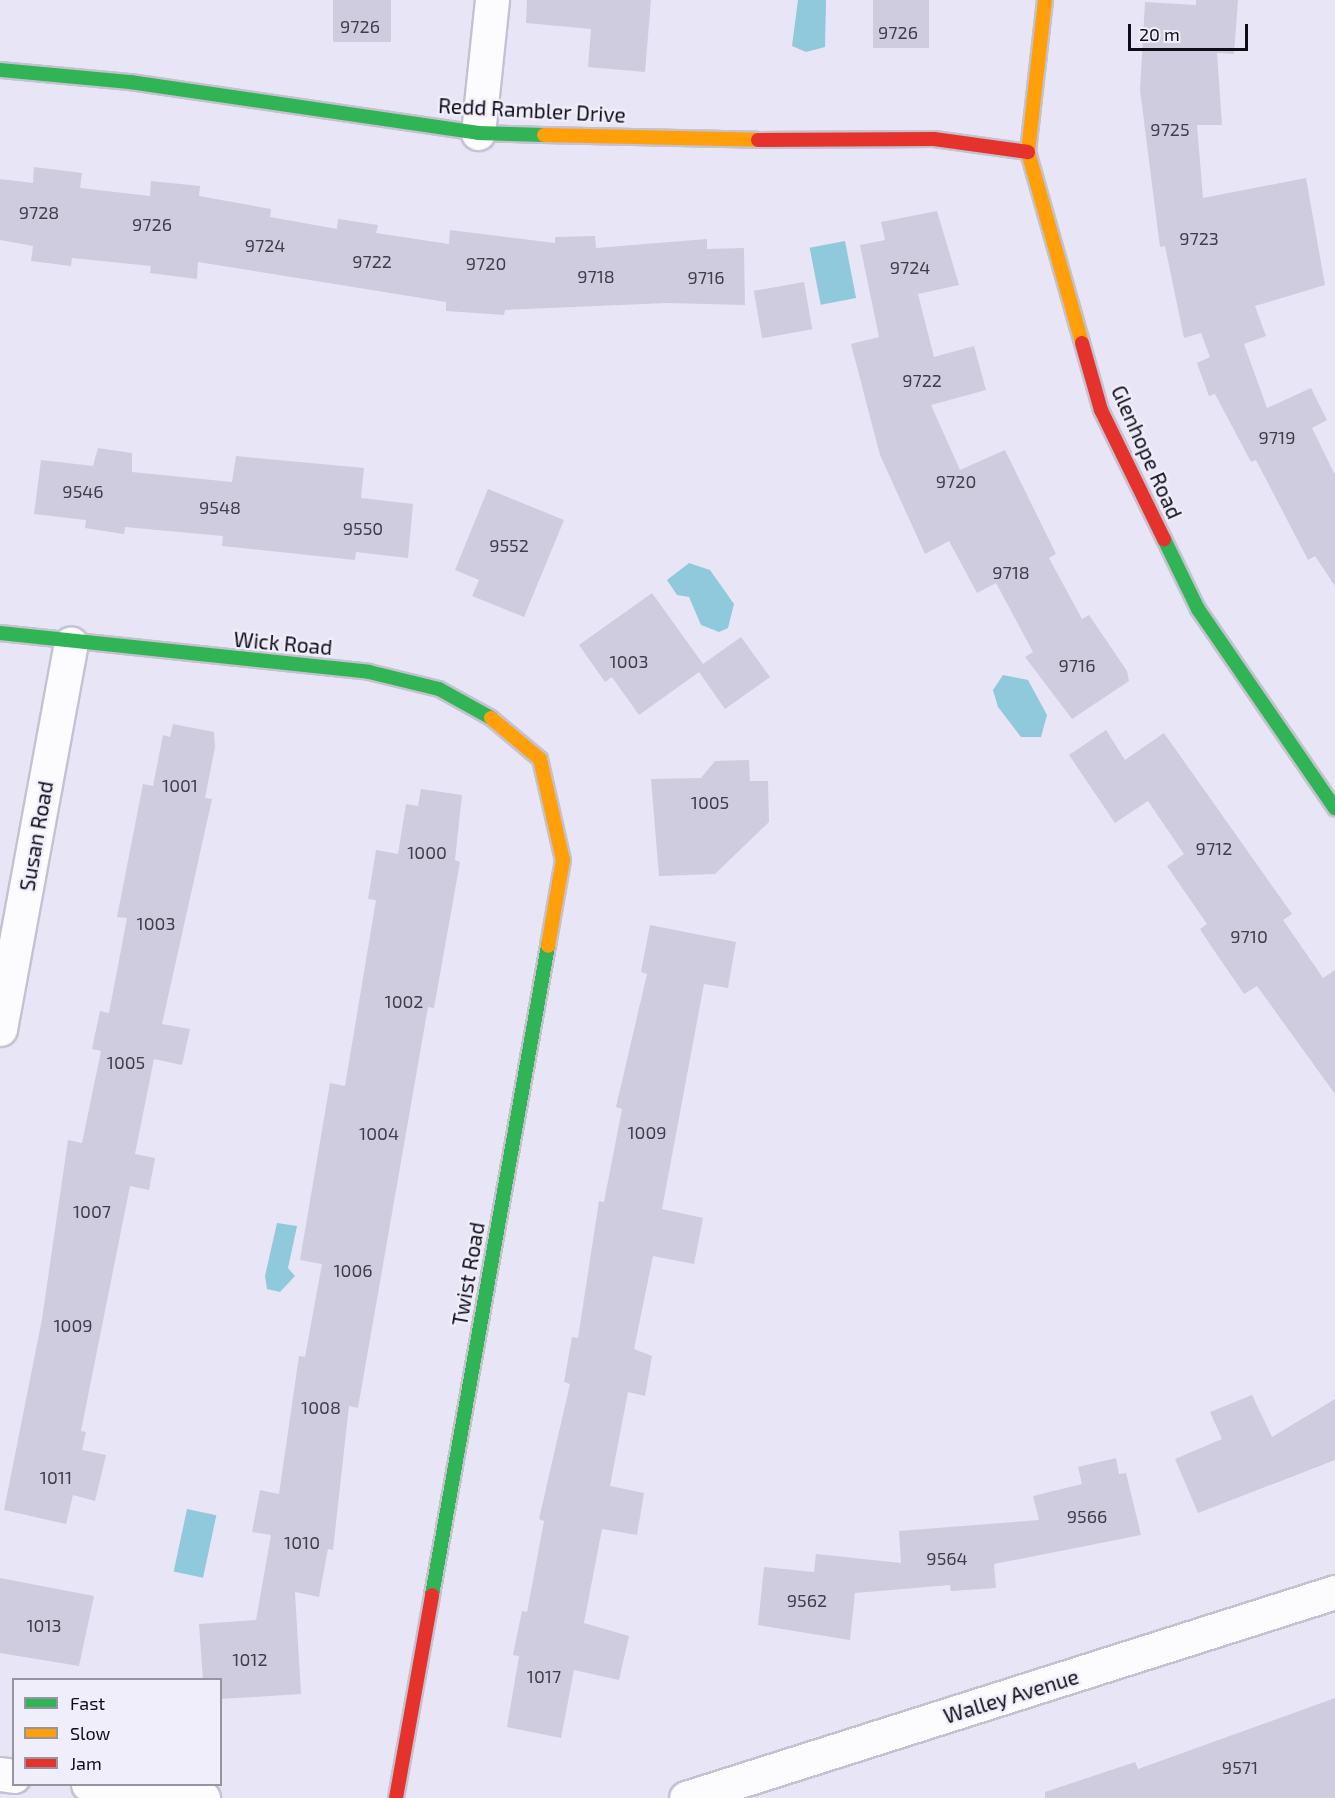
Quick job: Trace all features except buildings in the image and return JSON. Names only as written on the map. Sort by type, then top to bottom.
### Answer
[{"type":"street","points":[[478,133],[492,0]]},
{"type":"street","name":"Glenhope Road","points":[[1045,0],[1028,152],[1101,410],[1198,609],[1335,808]]},
{"type":"street","name":"Redd Rambler Drive","points":[[0,70],[130,82],[478,133],[854,143],[934,139],[1028,152]]},
{"type":"street","name":"Wick Road","points":[[0,633],[71,643],[369,672],[440,689],[487,715],[540,759]]},
{"type":"street","name":"Susan Road","points":[[0,1029],[71,643]]},
{"type":"street","name":"Twist Road","points":[[396,1798],[563,860],[540,759]]},
{"type":"street","name":"Walley Avenue","points":[[686,1798],[1335,1592]]},
{"type":"street","points":[[97,1786],[203,1798]]},
{"type":"water","points":[[798,0],[826,0],[825,47],[806,52],[792,46]]},
{"type":"water","points":[[845,241],[856,298],[821,305],[810,248]]},
{"type":"water","points":[[689,563],[710,570],[734,604],[728,628],[719,632],[701,625],[689,597],[677,595],[667,580]]},
{"type":"water","points":[[1003,675],[1028,680],[1047,715],[1041,737],[1021,737],[998,707],[993,690]]},
{"type":"water","points":[[277,1223],[297,1226],[288,1268],[295,1276],[280,1292],[267,1289],[265,1276]]},
{"type":"water","points":[[187,1509],[216,1515],[203,1578],[174,1572]]},
{"type":"traffic: fast","points":[[0,70],[130,82],[478,133],[544,135]]},
{"type":"traffic: fast","points":[[1164,539],[1198,609],[1335,808]]},
{"type":"traffic: fast","points":[[0,633],[369,672],[439,689],[491,718]]},
{"type":"traffic: fast","points":[[432,1595],[548,946]]},
{"type":"traffic: slow","points":[[1045,0],[1028,152],[1082,343]]},
{"type":"traffic: slow","points":[[544,135],[758,140]]},
{"type":"traffic: slow","points":[[491,718],[540,759],[563,860],[548,946]]},
{"type":"traffic: jam","points":[[758,140],[934,139],[1028,152]]},
{"type":"traffic: jam","points":[[1082,343],[1101,410],[1164,539]]},
{"type":"traffic: jam","points":[[396,1798],[432,1595]]}]
